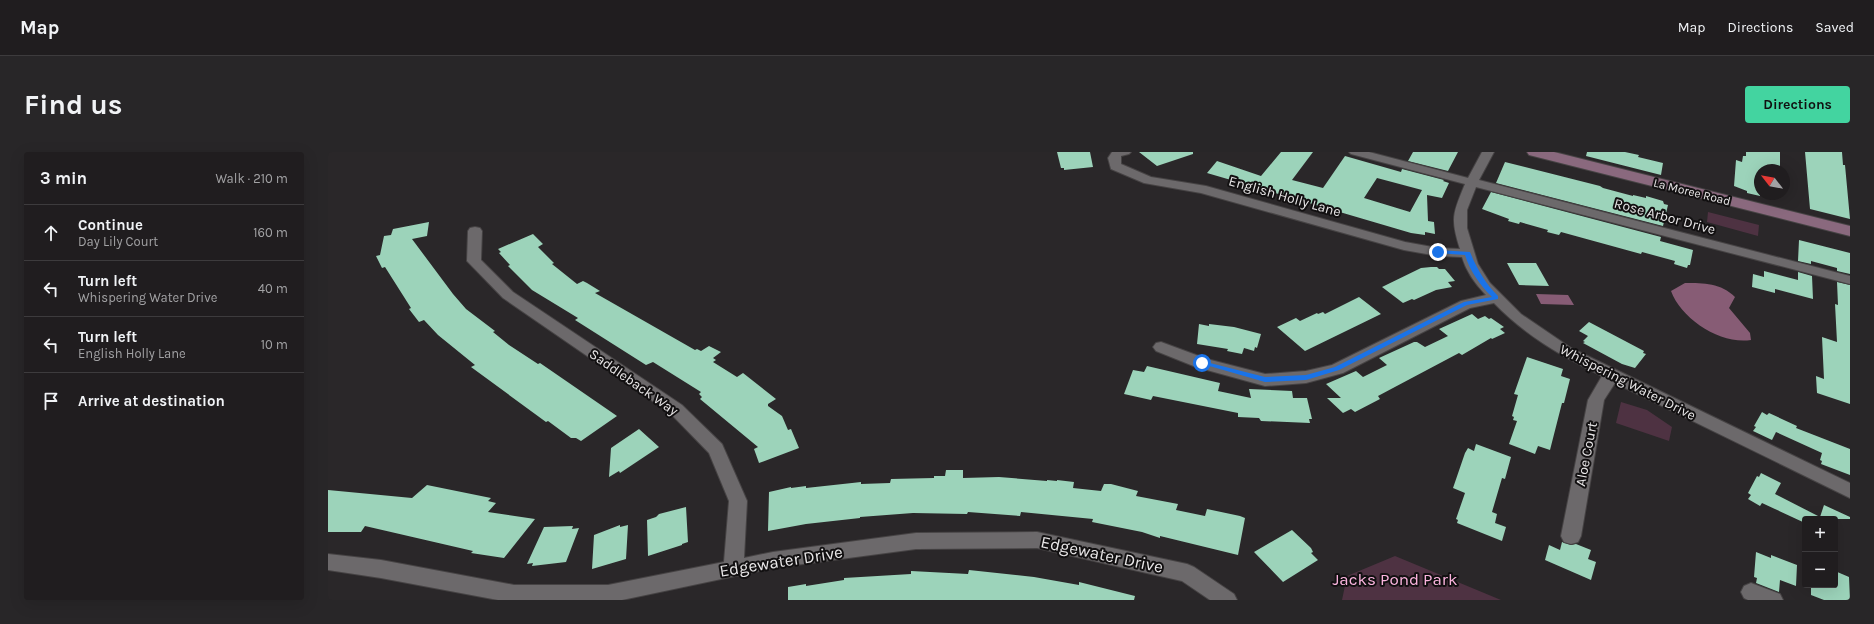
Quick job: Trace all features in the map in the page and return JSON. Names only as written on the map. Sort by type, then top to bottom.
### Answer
[{"type":"street","name":"English Holly Lane","points":[[1125,152],[1117,154],[1114,158],[1116,166],[1148,180],[1202,189],[1404,246],[1438,252],[1468,253]]},
{"type":"street","points":[[1355,152],[1472,182]]},
{"type":"street","name":"Whispering Water Drive","points":[[1488,152],[1472,182],[1461,210],[1460,228],[1471,264],[1485,286],[1516,317],[1566,352],[1850,491]]},
{"type":"street","name":"La Moree Road","points":[[1535,152],[1850,231]]},
{"type":"street","name":"Rose Arbor Drive","points":[[1472,182],[1850,280]]},
{"type":"street","name":"Saddleback Way","points":[[475,231],[474,260],[508,295],[676,409],[716,449],[738,501],[733,568]]},
{"type":"street","points":[[1161,347],[1202,363],[1265,380],[1306,377],[1337,369],[1466,304],[1496,298]]},
{"type":"street","name":"Aloe Court","points":[[1571,536],[1596,400],[1611,375]]},
{"type":"street","name":"Edgewater Drive","points":[[328,562],[381,569],[514,594],[608,594],[773,560],[916,541],[1037,540],[1188,572],[1227,600]]},
{"type":"street","points":[[1751,592],[1772,600]]},
{"type":"green space","points":[[1708,212],[1759,225],[1758,236],[1707,222]]},
{"type":"green space","points":[[1621,402],[1647,410],[1672,427],[1669,441],[1616,423]]},
{"type":"green space","name":"Jacks Pond Park","points":[[1395,556],[1501,600],[1342,600],[1347,576]]},
{"type":"shaded area","points":[[1685,283],[1718,286],[1730,292],[1735,297],[1729,308],[1750,333],[1751,340],[1727,338],[1715,334],[1693,320],[1676,301],[1671,291]]},
{"type":"shaded area","points":[[1536,294],[1568,295],[1574,305],[1541,304]]},
{"type":"building","points":[[1057,152],[1090,152],[1093,167],[1064,170],[1064,168],[1061,168]]},
{"type":"building","points":[[1139,152],[1193,152],[1193,154],[1157,166]]},
{"type":"building","points":[[1281,152],[1313,152],[1292,180],[1323,188],[1345,156],[1401,172],[1402,169],[1444,180],[1443,181],[1449,183],[1442,198],[1427,195],[1428,221],[1434,222],[1435,234],[1425,232],[1425,235],[1411,233],[1207,173],[1217,161],[1261,176]],"holes":[[[1377,178],[1422,190],[1410,212],[1364,198]]]},
{"type":"building","points":[[1413,152],[1458,152],[1448,171],[1408,161]]},
{"type":"building","points":[[1587,152],[1625,152],[1639,155],[1638,157],[1663,163],[1661,175],[1586,156]]},
{"type":"building","points":[[1746,152],[1780,152],[1780,164],[1754,164],[1754,195],[1747,193],[1747,191],[1734,186],[1736,160],[1742,162],[1743,156],[1746,156]]},
{"type":"building","points":[[1805,152],[1842,152],[1843,165],[1845,165],[1850,219],[1810,209]]},
{"type":"building","points":[[1505,162],[1633,196],[1646,198],[1646,196],[1663,201],[1664,204],[1668,205],[1663,226],[1496,183]]},
{"type":"building","points":[[1491,192],[1661,237],[1660,241],[1693,250],[1690,265],[1688,265],[1687,268],[1674,264],[1675,261],[1642,252],[1641,254],[1561,232],[1559,235],[1547,232],[1548,230],[1520,222],[1519,224],[1508,221],[1509,219],[1482,209]]},
{"type":"building","points":[[429,222],[427,236],[412,239],[466,309],[495,331],[493,332],[509,345],[538,364],[540,363],[617,416],[581,441],[576,438],[571,438],[548,421],[546,422],[471,367],[475,365],[438,335],[424,320],[419,322],[409,309],[411,308],[385,267],[382,268],[376,256],[380,255],[384,236],[391,235],[393,229]]},
{"type":"building","points":[[533,234],[543,244],[538,247],[554,263],[552,264],[577,284],[583,281],[587,283],[600,291],[595,293],[695,350],[697,349],[701,351],[709,346],[721,352],[713,358],[716,360],[713,362],[737,377],[743,373],[776,399],[768,404],[768,406],[782,416],[788,430],[791,429],[799,448],[759,463],[754,449],[758,447],[700,399],[702,397],[699,394],[701,392],[653,362],[646,365],[575,320],[578,318],[532,290],[508,266],[510,265],[499,253],[501,252],[498,249]]},
{"type":"building","points":[[1799,240],[1850,253],[1850,274],[1837,271],[1837,268],[1811,261],[1811,264],[1798,261]]},
{"type":"building","points":[[1507,263],[1536,263],[1549,286],[1519,285]]},
{"type":"building","points":[[1431,267],[1445,269],[1455,281],[1448,282],[1452,287],[1436,290],[1414,300],[1412,299],[1403,303],[1382,287],[1421,268]]},
{"type":"building","points":[[1764,271],[1798,280],[1798,272],[1812,276],[1813,299],[1775,289],[1775,293],[1752,287],[1753,274],[1764,277]]},
{"type":"building","points":[[1837,282],[1850,285],[1850,404],[1817,393],[1816,376],[1824,379],[1822,337],[1837,342],[1835,304],[1838,305]]},
{"type":"building","points":[[1359,297],[1381,314],[1305,351],[1277,327],[1296,318],[1300,321],[1317,313],[1323,312],[1325,314]]},
{"type":"building","points":[[1472,314],[1478,319],[1485,316],[1489,319],[1491,318],[1504,327],[1500,329],[1505,333],[1492,339],[1491,338],[1462,355],[1459,353],[1378,396],[1380,399],[1355,412],[1351,409],[1343,413],[1327,398],[1341,398],[1326,384],[1356,371],[1363,377],[1387,365],[1379,358],[1414,342],[1417,342],[1425,347],[1448,336],[1439,329]]},
{"type":"building","points":[[1589,322],[1644,351],[1643,353],[1646,354],[1635,368],[1622,364],[1583,343],[1588,336],[1579,331]]},
{"type":"building","points":[[1199,324],[1234,327],[1261,334],[1257,348],[1255,347],[1254,351],[1244,348],[1242,354],[1227,351],[1228,349],[1197,344]]},
{"type":"building","points":[[1527,357],[1563,369],[1561,376],[1570,379],[1550,450],[1538,446],[1535,454],[1509,444],[1517,421],[1513,420],[1514,417],[1512,416],[1518,395],[1514,394]]},
{"type":"building","points":[[1147,366],[1220,383],[1218,391],[1251,398],[1249,389],[1292,391],[1293,398],[1307,398],[1312,419],[1309,419],[1310,423],[1261,421],[1259,418],[1238,417],[1238,413],[1153,396],[1151,400],[1124,394],[1133,370],[1144,372]]},
{"type":"building","points":[[1762,412],[1767,415],[1769,413],[1797,426],[1796,428],[1850,449],[1850,475],[1821,464],[1822,461],[1820,460],[1822,453],[1776,432],[1772,440],[1753,431],[1756,427],[1754,426]]},
{"type":"building","points":[[639,429],[659,447],[620,473],[619,471],[609,477],[611,448]]},
{"type":"building","points":[[1476,444],[1511,457],[1505,479],[1502,478],[1492,512],[1497,514],[1495,523],[1506,527],[1502,541],[1457,523],[1458,520],[1456,519],[1465,493],[1453,488],[1465,453],[1468,448],[1474,451]]},
{"type":"building","points":[[946,470],[963,470],[963,478],[999,477],[1047,481],[1057,480],[1074,482],[1073,488],[1101,491],[1104,484],[1111,484],[1138,491],[1136,496],[1178,504],[1176,510],[1205,516],[1207,509],[1240,516],[1245,518],[1238,555],[1160,536],[1160,538],[1142,532],[1092,522],[1093,519],[1021,512],[1020,516],[968,512],[967,514],[913,513],[860,517],[806,524],[768,531],[769,492],[791,487],[806,486],[806,488],[861,482],[861,484],[890,483],[891,479],[934,478],[934,476],[945,476]]},
{"type":"building","points":[[1761,473],[1781,483],[1775,494],[1818,516],[1802,516],[1802,522],[1762,503],[1760,506],[1748,499],[1751,495],[1748,493],[1757,476],[1759,477]]},
{"type":"building","points":[[427,485],[491,498],[488,501],[496,503],[488,512],[535,519],[504,558],[471,553],[473,551],[365,526],[361,532],[328,532],[328,490],[412,498]]},
{"type":"building","points":[[1824,505],[1850,517],[1850,519],[1838,519],[1838,516],[1820,516]]},
{"type":"building","points":[[686,507],[688,542],[648,556],[647,520],[656,517],[659,514]]},
{"type":"building","points":[[620,525],[620,527],[628,525],[626,559],[592,569],[594,535]]},
{"type":"building","points":[[573,526],[572,529],[579,528],[566,562],[532,566],[533,563],[527,564],[544,527]]},
{"type":"building","points":[[1292,530],[1311,548],[1313,552],[1311,553],[1318,560],[1283,582],[1254,552]]},
{"type":"building","points":[[1562,542],[1571,545],[1576,544],[1591,550],[1588,559],[1596,562],[1591,580],[1545,560],[1549,545],[1560,550]]},
{"type":"building","points":[[1756,552],[1771,558],[1771,555],[1797,565],[1796,586],[1780,580],[1779,592],[1756,583],[1757,578],[1754,577]]},
{"type":"building","points":[[969,570],[1034,577],[1079,585],[1079,582],[1135,596],[1134,600],[788,600],[788,587],[806,584],[806,586],[844,580],[844,578],[911,574],[911,571],[968,574]]},
{"type":"building","points":[[1838,572],[1849,577],[1850,600],[1824,600],[1811,595],[1811,588],[1838,588]]},
{"type":"route","points":[[1202,363],[1265,380],[1306,377],[1337,369],[1466,304],[1496,298],[1485,286],[1471,264],[1468,253],[1438,252]]}]
